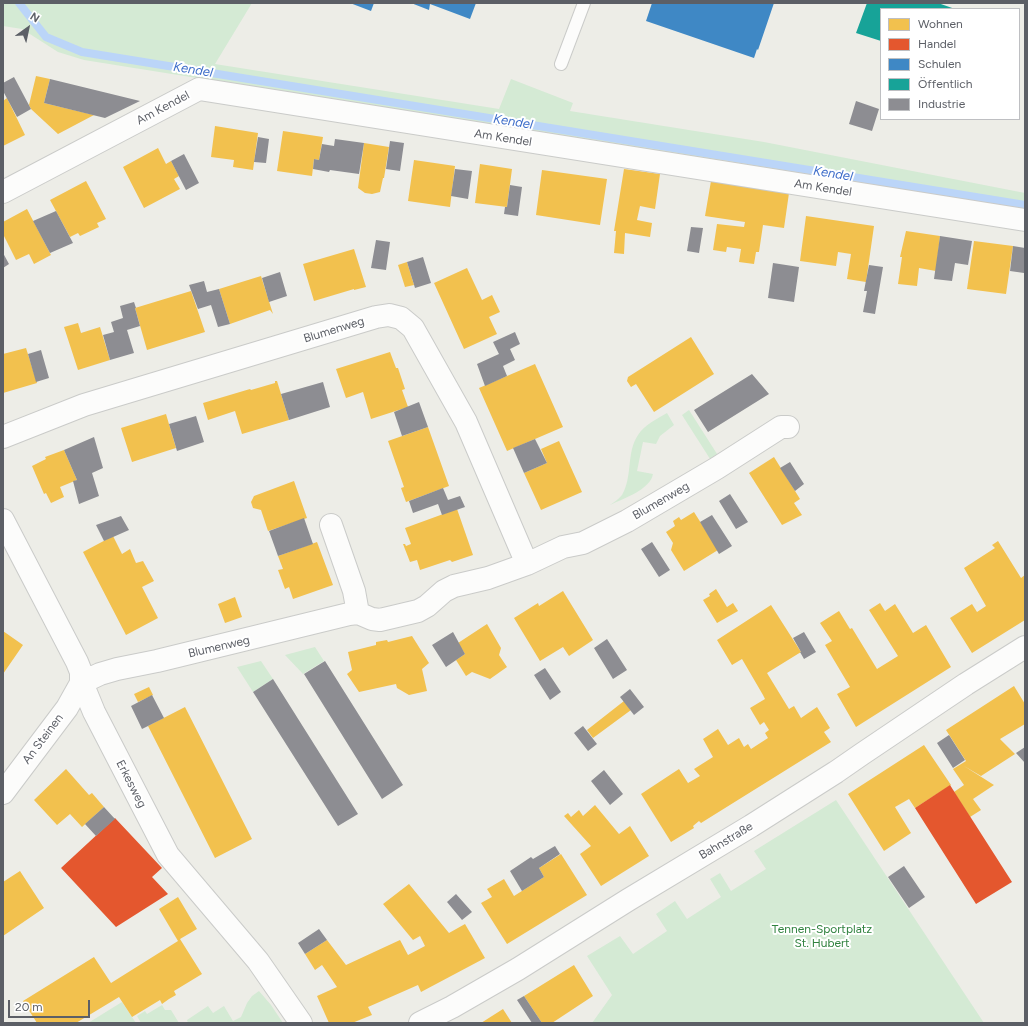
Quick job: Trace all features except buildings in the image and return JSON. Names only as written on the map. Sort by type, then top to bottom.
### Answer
[{"type":"street","name":"Am Kendel","points":[[3,192],[199,89],[1025,220]]},
{"type":"street","name":"Blumenweg","points":[[3,437],[84,405],[376,317],[389,315],[395,316],[401,318],[413,328],[466,422],[527,564]]},
{"type":"street","name":"Blumenweg","points":[[81,683],[100,674],[118,669],[157,661],[349,614],[358,613],[372,619],[380,620],[418,611],[427,606],[444,591],[454,586],[488,578],[527,564],[563,547],[583,543],[626,521],[717,468],[781,427],[788,427]]},
{"type":"street","name":"Erkesweg","points":[[3,520],[77,662],[81,672],[81,683],[94,712],[168,856],[258,961],[301,1023]]},
{"type":"street","points":[[330,525],[354,591],[358,613]]},
{"type":"street","name":"Bahnstraße","points":[[420,1023],[452,1007],[518,969],[744,830],[836,772],[966,684],[1025,647]]},
{"type":"street","name":"An Steinen","points":[[3,793],[67,708],[81,683]]},
{"type":"lane","points":[[561,64],[584,3]]},
{"type":"green space","points":[[3,3],[252,3],[215,64],[499,109],[511,79],[573,103],[570,111],[764,142],[1025,193],[1025,210],[84,60],[58,52],[22,29],[3,26]]},
{"type":"green space","points":[[689,410],[719,457],[712,462],[682,415]]},
{"type":"green space","points":[[667,413],[674,425],[660,436],[656,444],[643,442],[637,471],[653,474],[651,480],[636,493],[610,505],[622,495],[625,488],[632,449],[638,435],[647,425]]},
{"type":"green space","points":[[315,647],[324,661],[303,674],[285,655]]},
{"type":"green space","points":[[261,661],[273,679],[253,692],[237,667]]},
{"type":"green space","name":"Tennen-Sportplatz St. Hubert","points":[[836,800],[984,1023],[592,1023],[612,995],[587,956],[620,936],[633,954],[667,931],[656,914],[675,901],[687,919],[721,897],[710,879],[720,873],[731,891],[766,869],[754,851]]},
{"type":"green space","points":[[259,991],[283,1023],[188,1023],[187,1020],[208,1006],[213,1013],[224,1006],[233,1021],[241,1017],[247,1003],[252,996]]},
{"type":"green space","points":[[122,1002],[136,1023],[88,1023]]},
{"type":"green space","points":[[162,1005],[165,1010],[171,1010],[179,1023],[141,1023],[137,1016],[145,1011],[147,1014]]},
{"type":"waterway","name":"Kendel","points":[[19,3],[46,37],[82,52],[1025,205]]}]
